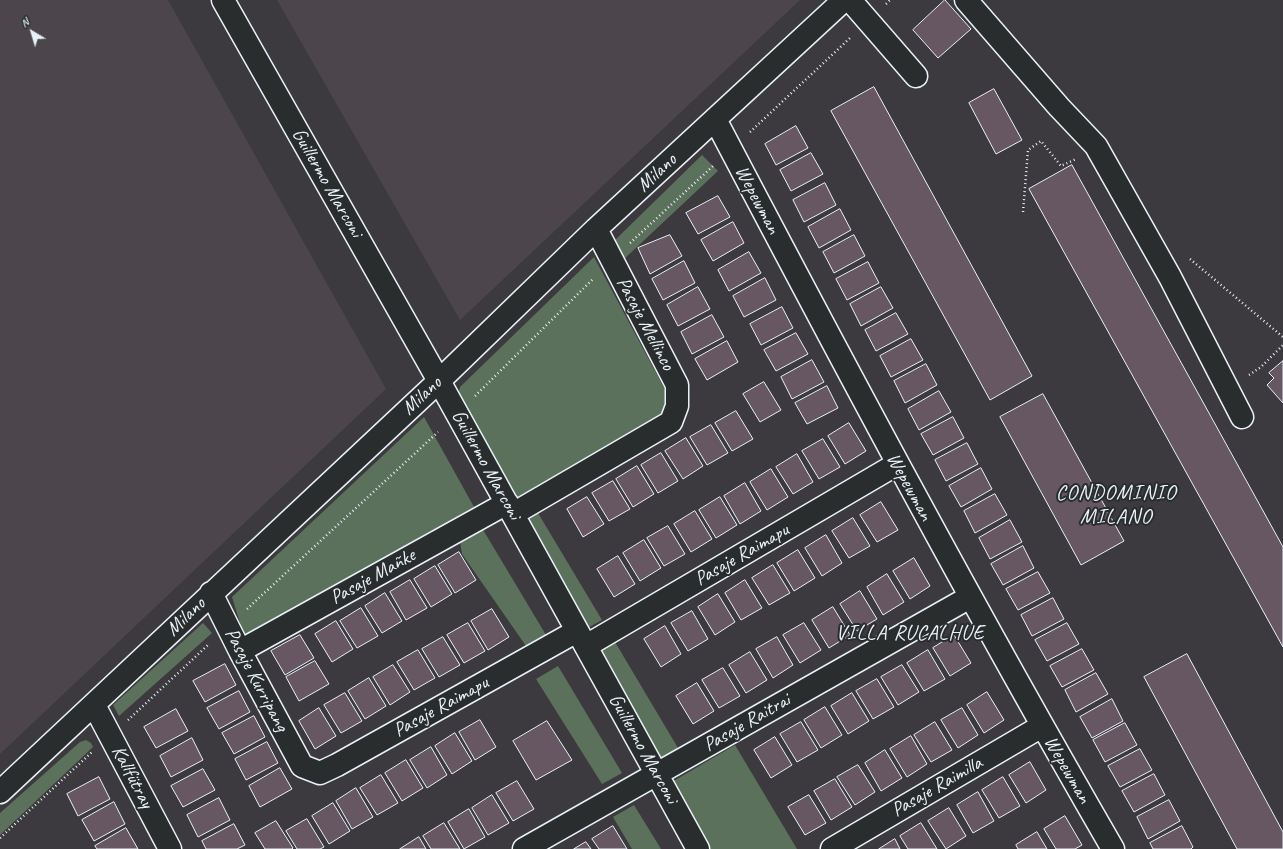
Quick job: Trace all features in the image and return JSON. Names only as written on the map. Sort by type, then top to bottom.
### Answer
[{"type":"street","name":"Guillermo Marconi","points":[[223,0],[439,381],[698,849]]},
{"type":"street","name":"Milano","points":[[0,792],[439,381],[596,230],[844,0]]},
{"type":"street","points":[[850,0],[916,76]]},
{"type":"street","points":[[966,0],[1096,146],[1170,277],[1242,416]]},
{"type":"street","name":"Wepewman","points":[[715,119],[897,464],[1042,726],[1113,849]]},
{"type":"street","name":"Pasaje Mellinco","points":[[596,230],[677,385],[677,406],[671,422]]},
{"type":"street","name":"Pasaje Mañke","points":[[240,651],[510,509],[671,422]]},
{"type":"street","name":"Pasaje Raimapu","points":[[302,766],[320,773],[337,765],[582,638],[897,464]]},
{"type":"street","name":"Pasaje Kurripang","points":[[211,593],[240,651],[302,766]]},
{"type":"street","name":"Pasaje Raitrai","points":[[524,849],[657,775],[970,596]]},
{"type":"street","name":"Kallfütray","points":[[94,705],[170,849]]},
{"type":"street","name":"Pasaje Raimilla","points":[[832,849],[1042,726]]},
{"type":"path","points":[[1226,386],[1240,381],[1254,373],[1283,345]]},
{"type":"shaded area","points":[[0,0],[168,0],[386,389],[0,754]]},
{"type":"shaded area","points":[[277,0],[800,0],[460,320]]},
{"type":"green space","points":[[702,155],[718,171],[622,261],[612,243]]},
{"type":"green space","points":[[594,257],[669,397],[661,415],[519,498],[506,489],[457,399],[460,387]]},
{"type":"green space","points":[[424,417],[474,507],[244,636],[232,597]]},
{"type":"green space","points":[[538,513],[602,620],[582,631],[517,526]]},
{"type":"green space","points":[[482,528],[546,635],[526,646],[462,554],[460,541]]},
{"type":"green space","points":[[203,623],[212,633],[119,716],[113,705]]},
{"type":"green space","points":[[615,642],[678,748],[659,760],[593,655]]},
{"type":"green space","points":[[558,666],[622,773],[602,784],[536,679]]},
{"type":"green space","points":[[86,740],[91,743],[93,747],[0,835],[0,813],[80,742]]},
{"type":"green space","points":[[735,745],[797,849],[703,849],[665,786]]},
{"type":"green space","points":[[634,805],[661,849],[632,849],[613,817]]},
{"type":"building","points":[[945,0],[971,29],[938,58],[913,30]]},
{"type":"building","points":[[874,87],[1032,376],[990,400],[831,111]]},
{"type":"building","points":[[994,89],[1022,140],[996,154],[969,103]]},
{"type":"building","points":[[796,126],[808,148],[776,165],[765,144]]},
{"type":"building","points":[[811,153],[823,174],[791,191],[780,170]]},
{"type":"building","points":[[1072,165],[1283,547],[1283,647],[1029,189]]},
{"type":"building","points":[[825,183],[836,205],[804,222],[793,200]]},
{"type":"building","points":[[718,196],[730,217],[698,234],[686,213]]},
{"type":"building","points":[[840,209],[851,230],[819,248],[808,227]]},
{"type":"building","points":[[733,222],[744,243],[713,261],[701,240]]},
{"type":"building","points":[[670,235],[682,256],[650,274],[638,248]]},
{"type":"building","points":[[854,235],[865,256],[834,273],[823,252]]},
{"type":"building","points":[[749,252],[761,273],[729,291],[718,270]]},
{"type":"building","points":[[684,261],[695,283],[663,300],[652,279]]},
{"type":"building","points":[[868,262],[879,283],[847,300],[836,279]]},
{"type":"building","points":[[765,278],[776,300],[744,317],[733,296]]},
{"type":"building","points":[[698,287],[710,309],[678,326],[667,305]]},
{"type":"building","points":[[881,287],[893,308],[861,326],[850,304]]},
{"type":"building","points":[[782,307],[793,328],[761,345],[750,324]]},
{"type":"building","points":[[896,313],[908,334],[876,351],[865,330]]},
{"type":"building","points":[[712,315],[724,337],[692,354],[681,332]]},
{"type":"building","points":[[796,333],[808,354],[776,371],[764,350]]},
{"type":"building","points":[[911,339],[923,360],[891,377],[880,356]]},
{"type":"building","points":[[727,341],[738,362],[707,380],[695,359]]},
{"type":"building","points":[[812,360],[824,382],[792,399],[781,377]]},
{"type":"building","points":[[1283,361],[1283,403],[1267,385],[1274,378],[1269,373]]},
{"type":"building","points":[[926,364],[937,385],[905,403],[894,381]]},
{"type":"building","points":[[764,382],[781,410],[760,422],[743,394]]},
{"type":"building","points":[[827,386],[838,408],[807,424],[795,403]]},
{"type":"building","points":[[939,391],[951,412],[919,430],[908,409]]},
{"type":"building","points":[[1043,394],[1124,541],[1081,565],[1000,417]]},
{"type":"building","points":[[736,411],[753,439],[732,451],[715,423]]},
{"type":"building","points":[[953,417],[964,438],[933,455],[921,434]]},
{"type":"building","points":[[849,423],[866,451],[845,464],[828,436]]},
{"type":"building","points":[[711,425],[728,453],[707,465],[690,437]]},
{"type":"building","points":[[686,438],[703,466],[683,479],[665,451]]},
{"type":"building","points":[[823,439],[840,467],[819,479],[802,451]]},
{"type":"building","points":[[967,443],[978,464],[946,481],[935,460]]},
{"type":"building","points":[[661,453],[678,481],[658,493],[641,465]]},
{"type":"building","points":[[797,454],[813,482],[793,494],[776,467]]},
{"type":"building","points":[[637,466],[654,494],[633,507],[616,479]]},
{"type":"building","points":[[981,468],[992,489],[961,507],[949,486]]},
{"type":"building","points":[[771,469],[788,497],[767,510],[750,482]]},
{"type":"building","points":[[613,481],[630,509],[609,521],[592,493]]},
{"type":"building","points":[[745,483],[761,511],[740,524],[724,496]]},
{"type":"building","points":[[995,494],[1007,515],[975,533],[964,511]]},
{"type":"building","points":[[587,497],[604,524],[583,537],[567,509]]},
{"type":"building","points":[[720,497],[737,525],[716,538],[699,510]]},
{"type":"building","points":[[881,502],[898,530],[877,542],[860,515]]},
{"type":"building","points":[[695,511],[712,539],[691,552],[674,524]]},
{"type":"building","points":[[853,518],[870,546],[849,558],[832,531]]},
{"type":"building","points":[[1010,520],[1022,542],[990,559],[979,538]]},
{"type":"building","points":[[668,526],[685,554],[664,566],[647,538]]},
{"type":"building","points":[[826,535],[842,563],[822,576],[805,548]]},
{"type":"building","points":[[644,540],[661,568],[640,581],[623,553]]},
{"type":"building","points":[[1023,546],[1034,568],[1003,585],[991,564]]},
{"type":"building","points":[[798,550],[815,578],[794,591],[777,563]]},
{"type":"building","points":[[459,552],[476,580],[455,593],[438,565]]},
{"type":"building","points":[[618,556],[635,584],[614,597],[597,569]]},
{"type":"building","points":[[914,558],[930,586],[910,599],[893,571]]},
{"type":"building","points":[[773,565],[790,593],[769,605],[752,578]]},
{"type":"building","points":[[435,566],[452,594],[431,607],[414,579]]},
{"type":"building","points":[[1038,572],[1050,593],[1018,610],[1006,589]]},
{"type":"building","points":[[887,574],[904,602],[883,615],[867,587]]},
{"type":"building","points":[[410,580],[427,608],[406,620],[390,592]]},
{"type":"building","points":[[745,580],[762,608],[741,620],[725,593]]},
{"type":"building","points":[[860,591],[877,619],[857,631],[840,604]]},
{"type":"building","points":[[385,593],[402,621],[382,633],[365,606]]},
{"type":"building","points":[[718,594],[735,622],[715,635],[698,607]]},
{"type":"building","points":[[1053,598],[1064,619],[1032,636],[1021,615]]},
{"type":"building","points":[[833,607],[850,635],[829,648],[812,620]]},
{"type":"building","points":[[361,608],[378,636],[357,648],[340,621]]},
{"type":"building","points":[[492,609],[509,637],[488,650],[471,621]]},
{"type":"building","points":[[692,611],[708,639],[688,651],[671,623]]},
{"type":"building","points":[[336,621],[353,649],[332,662],[315,634]]},
{"type":"building","points":[[468,623],[485,651],[464,663],[447,635]]},
{"type":"building","points":[[804,623],[821,650],[800,663],[783,635]]},
{"type":"building","points":[[1067,623],[1079,644],[1047,661],[1035,640]]},
{"type":"building","points":[[665,626],[681,654],[661,667],[644,639]]},
{"type":"building","points":[[300,635],[314,658],[285,675],[271,651]]},
{"type":"building","points":[[954,635],[971,663],[950,676],[933,648]]},
{"type":"building","points":[[443,637],[460,665],[439,677],[422,649]]},
{"type":"building","points":[[777,637],[793,665],[773,678],[756,649]]},
{"type":"building","points":[[1082,649],[1094,670],[1062,687],[1050,666]]},
{"type":"building","points":[[418,650],[435,678],[414,690],[397,662]]},
{"type":"building","points":[[928,650],[945,679],[924,691],[907,663]]},
{"type":"building","points":[[750,652],[767,680],[746,693],[729,665]]},
{"type":"building","points":[[1187,654],[1283,832],[1283,849],[1237,849],[1144,677]]},
{"type":"building","points":[[315,661],[329,684],[299,701],[286,677]]},
{"type":"building","points":[[225,664],[236,685],[205,702],[193,681]]},
{"type":"building","points":[[393,665],[410,692],[390,705],[373,677]]},
{"type":"building","points":[[902,665],[919,692],[898,705],[881,677]]},
{"type":"building","points":[[723,668],[740,696],[719,708],[702,680]]},
{"type":"building","points":[[1096,673],[1108,694],[1076,712],[1065,690]]},
{"type":"building","points":[[369,678],[386,706],[365,719],[348,691]]},
{"type":"building","points":[[877,679],[894,707],[873,719],[856,691]]},
{"type":"building","points":[[697,683],[714,711],[693,724],[676,696]]},
{"type":"building","points":[[239,691],[250,712],[219,729],[207,708]]},
{"type":"building","points":[[987,692],[1004,720],[984,733],[967,705]]},
{"type":"building","points":[[345,693],[362,721],[341,733],[324,705]]},
{"type":"building","points":[[852,693],[869,721],[848,734],[831,706]]},
{"type":"building","points":[[1112,699],[1123,721],[1092,738],[1080,717]]},
{"type":"building","points":[[825,707],[842,735],[821,748],[804,720]]},
{"type":"building","points":[[319,708],[336,736],[315,749],[299,721]]},
{"type":"building","points":[[962,708],[978,735],[958,748],[941,720]]},
{"type":"building","points":[[176,709],[188,731],[156,748],[144,727]]},
{"type":"building","points":[[254,716],[265,737],[234,754],[222,733]]},
{"type":"building","points":[[480,720],[496,747],[475,760],[459,732]]},
{"type":"building","points":[[547,721],[572,760],[536,780],[513,741]]},
{"type":"building","points":[[801,722],[818,750],[797,762],[780,734]]},
{"type":"building","points":[[935,722],[952,750],[931,762],[914,735]]},
{"type":"building","points":[[1125,723],[1137,745],[1105,762],[1093,740]]},
{"type":"building","points":[[455,733],[472,761],[452,774],[435,746]]},
{"type":"building","points":[[911,736],[927,764],[907,777],[890,749]]},
{"type":"building","points":[[775,737],[792,765],[771,778],[754,750]]},
{"type":"building","points":[[192,738],[203,760],[171,777],[160,756]]},
{"type":"building","points":[[267,742],[278,763],[246,780],[235,759]]},
{"type":"building","points":[[431,747],[447,775],[427,788],[410,760]]},
{"type":"building","points":[[1140,749],[1152,770],[1120,787],[1108,766]]},
{"type":"building","points":[[885,750],[902,778],[881,791],[865,763]]},
{"type":"building","points":[[406,760],[423,788],[402,801],[385,773]]},
{"type":"building","points":[[1030,762],[1046,790],[1026,803],[1009,775]]},
{"type":"building","points":[[858,765],[875,792],[855,805],[837,777]]},
{"type":"building","points":[[280,768],[292,789],[260,807],[249,786]]},
{"type":"building","points":[[203,769],[215,790],[183,807],[171,786]]},
{"type":"building","points":[[1154,774],[1165,795],[1134,812],[1122,791]]},
{"type":"building","points":[[381,775],[398,803],[377,815],[360,788]]},
{"type":"building","points":[[99,777],[110,799],[78,816],[67,794]]},
{"type":"building","points":[[1003,777],[1020,806],[999,818],[982,790]]},
{"type":"building","points":[[835,779],[852,807],[831,820],[814,791]]},
{"type":"building","points":[[517,781],[534,809],[513,821],[496,793]]},
{"type":"building","points":[[356,788],[373,817],[352,829],[336,801]]},
{"type":"building","points":[[978,792],[994,821],[973,833],[957,805]]},
{"type":"building","points":[[492,795],[509,823],[488,835],[472,808]]},
{"type":"building","points":[[809,795],[826,823],[805,835],[788,807]]},
{"type":"building","points":[[219,798],[230,820],[198,837],[187,815]]},
{"type":"building","points":[[1169,800],[1180,821],[1148,839],[1137,817]]},
{"type":"building","points":[[114,802],[125,824],[94,841],[82,820]]},
{"type":"building","points":[[333,803],[350,831],[329,844],[312,816]]},
{"type":"building","points":[[949,808],[966,836],[946,849],[928,821]]},
{"type":"building","points":[[469,809],[485,837],[464,849],[448,822]]},
{"type":"building","points":[[1065,816],[1082,845],[1075,849],[1056,849],[1044,829]]},
{"type":"building","points":[[307,819],[324,847],[320,849],[297,849],[286,831]]},
{"type":"building","points":[[276,821],[293,848],[292,849],[265,849],[255,833]]},
{"type":"building","points":[[444,823],[460,849],[431,849],[423,836]]},
{"type":"building","points":[[921,823],[937,849],[908,849],[900,836]]},
{"type":"building","points":[[234,824],[245,845],[237,849],[206,849],[202,841]]},
{"type":"building","points":[[613,826],[627,849],[599,849],[592,839]]},
{"type":"building","points":[[1182,826],[1193,847],[1191,849],[1153,849],[1150,843]]},
{"type":"building","points":[[126,828],[138,849],[97,849],[95,846]]},
{"type":"building","points":[[1037,832],[1047,849],[1018,849],[1016,845]]},
{"type":"building","points":[[419,837],[426,849],[400,849]]},
{"type":"building","points":[[895,839],[900,849],[879,849]]},
{"type":"building","points":[[586,842],[591,849],[574,849]]},
{"type":"district","name":"CONDOMINIO MILANO","points":[[1116,505]]},
{"type":"district","name":"VILLA RUCALHUE","points":[[910,633]]}]
